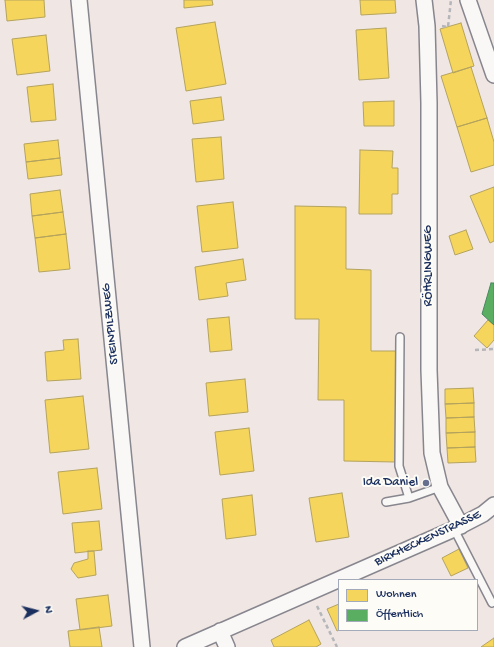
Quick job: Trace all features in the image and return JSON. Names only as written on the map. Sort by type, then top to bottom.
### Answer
[{"type":"street","name":"STEINPILZWEG","points":[[79,0],[142,647]]},
{"type":"street","name":"RÖHRLINGWEG","points":[[424,0],[427,26],[429,103],[429,370],[432,453],[440,487],[457,528]]},
{"type":"street","points":[[468,0],[492,65]]},
{"type":"street","name":"BIRKHECKENSTRASSE","points":[[342,579],[457,528],[483,514],[494,504]]},
{"type":"street","name":"BIRKHECKENSTRASSE","points":[[185,647],[338,581]]},
{"type":"street","points":[[220,632],[227,647]]},
{"type":"lane","points":[[400,337],[399,466],[409,498]]},
{"type":"lane","points":[[386,502],[409,498],[440,487]]},
{"type":"lane","points":[[457,528],[492,603]]},
{"type":"path","points":[[427,26],[448,26],[451,0]]},
{"type":"path","points":[[475,350],[494,349]]},
{"type":"path","points":[[311,593],[337,647]]},
{"type":"building: Wohnen","points":[[5,0],[44,0],[45,17],[7,21]]},
{"type":"building: Wohnen","points":[[184,0],[212,0],[213,5],[184,8]]},
{"type":"building: Wohnen","points":[[360,0],[395,0],[396,13],[361,15]]},
{"type":"building: Wohnen","points":[[215,22],[226,84],[186,91],[176,28]]},
{"type":"building: Wohnen","points":[[461,23],[474,66],[453,73],[440,29]]},
{"type":"building: Wohnen","points":[[386,28],[389,78],[359,80],[356,30]]},
{"type":"building: Wohnen","points":[[46,35],[50,71],[17,75],[12,39]]},
{"type":"building: Wohnen","points":[[471,67],[487,118],[457,127],[441,76]]},
{"type":"building: Wohnen","points":[[53,84],[56,120],[31,122],[27,87]]},
{"type":"building: Wohnen","points":[[221,97],[224,120],[193,124],[190,101]]},
{"type":"building: Wohnen","points":[[394,101],[394,126],[364,126],[363,102]]},
{"type":"building: Wohnen","points":[[487,118],[494,142],[494,165],[471,172],[457,127]]},
{"type":"building: Wohnen","points":[[221,137],[224,179],[196,182],[192,139]]},
{"type":"building: Wohnen","points":[[58,140],[60,158],[26,162],[24,144]]},
{"type":"building: Wohnen","points":[[360,150],[393,151],[392,168],[398,168],[398,194],[392,194],[392,214],[359,214]]},
{"type":"building: Wohnen","points":[[60,158],[62,175],[28,179],[26,162]]},
{"type":"building: Wohnen","points":[[494,187],[494,241],[490,243],[470,196]]},
{"type":"building: Wohnen","points":[[60,190],[63,212],[32,216],[30,194]]},
{"type":"building: Wohnen","points":[[233,202],[238,248],[202,252],[197,206]]},
{"type":"building: Wohnen","points":[[295,206],[346,207],[346,269],[371,270],[371,351],[396,351],[395,462],[344,461],[344,400],[318,400],[319,319],[295,319]]},
{"type":"building: Wohnen","points":[[63,212],[66,234],[35,238],[32,216]]},
{"type":"building: Wohnen","points":[[466,230],[473,249],[455,255],[449,236]]},
{"type":"building: Wohnen","points":[[66,234],[70,269],[39,272],[35,238]]},
{"type":"building: Wohnen","points":[[243,259],[246,280],[226,283],[228,296],[199,300],[195,267]]},
{"type":"building: Wohnen","points":[[229,317],[232,350],[210,352],[207,319]]},
{"type":"building: Wohnen","points":[[488,320],[494,325],[494,340],[487,348],[474,336]]},
{"type":"building: Wohnen","points":[[78,339],[81,379],[47,381],[45,352],[64,350],[63,340]]},
{"type":"building: Wohnen","points":[[245,379],[248,412],[209,416],[206,383]]},
{"type":"building: Wohnen","points":[[473,388],[474,403],[445,404],[445,389]]},
{"type":"building: Wohnen","points":[[83,396],[89,449],[50,453],[45,400]]},
{"type":"building: Wohnen","points":[[474,403],[474,417],[446,418],[445,404]]},
{"type":"building: Wohnen","points":[[474,417],[475,432],[446,433],[446,418]]},
{"type":"building: Wohnen","points":[[249,428],[254,471],[220,475],[215,432]]},
{"type":"building: Wohnen","points":[[475,432],[475,447],[447,448],[446,433]]},
{"type":"building: Wohnen","points":[[475,447],[476,462],[448,463],[447,448]]},
{"type":"building: Wohnen","points":[[97,468],[102,509],[63,514],[58,472]]},
{"type":"building: Wohnen","points":[[342,493],[349,537],[316,542],[309,498]]},
{"type":"building: Wohnen","points":[[252,495],[256,535],[226,539],[222,499]]},
{"type":"building: Wohnen","points":[[99,521],[102,550],[75,553],[72,523]]},
{"type":"building: Wohnen","points":[[459,549],[468,568],[451,576],[442,558]]},
{"type":"building: Wohnen","points":[[88,551],[94,551],[96,575],[78,578],[71,569],[74,563],[88,559]]},
{"type":"building: Wohnen","points":[[108,595],[112,626],[80,630],[76,599]]},
{"type":"building: Wohnen","points":[[338,604],[338,631],[337,631],[327,609]]},
{"type":"building: Wohnen","points":[[309,620],[321,644],[316,647],[274,647],[271,640]]},
{"type":"building: Wohnen","points":[[99,627],[102,647],[70,647],[68,631]]},
{"type":"building: Wohnen","points":[[494,638],[494,647],[481,647]]},
{"type":"building: Öffentlich","points":[[491,283],[494,283],[494,325],[482,314]]},
{"type":"place","name":"Ida Daniel","points":[[426,483]]}]
